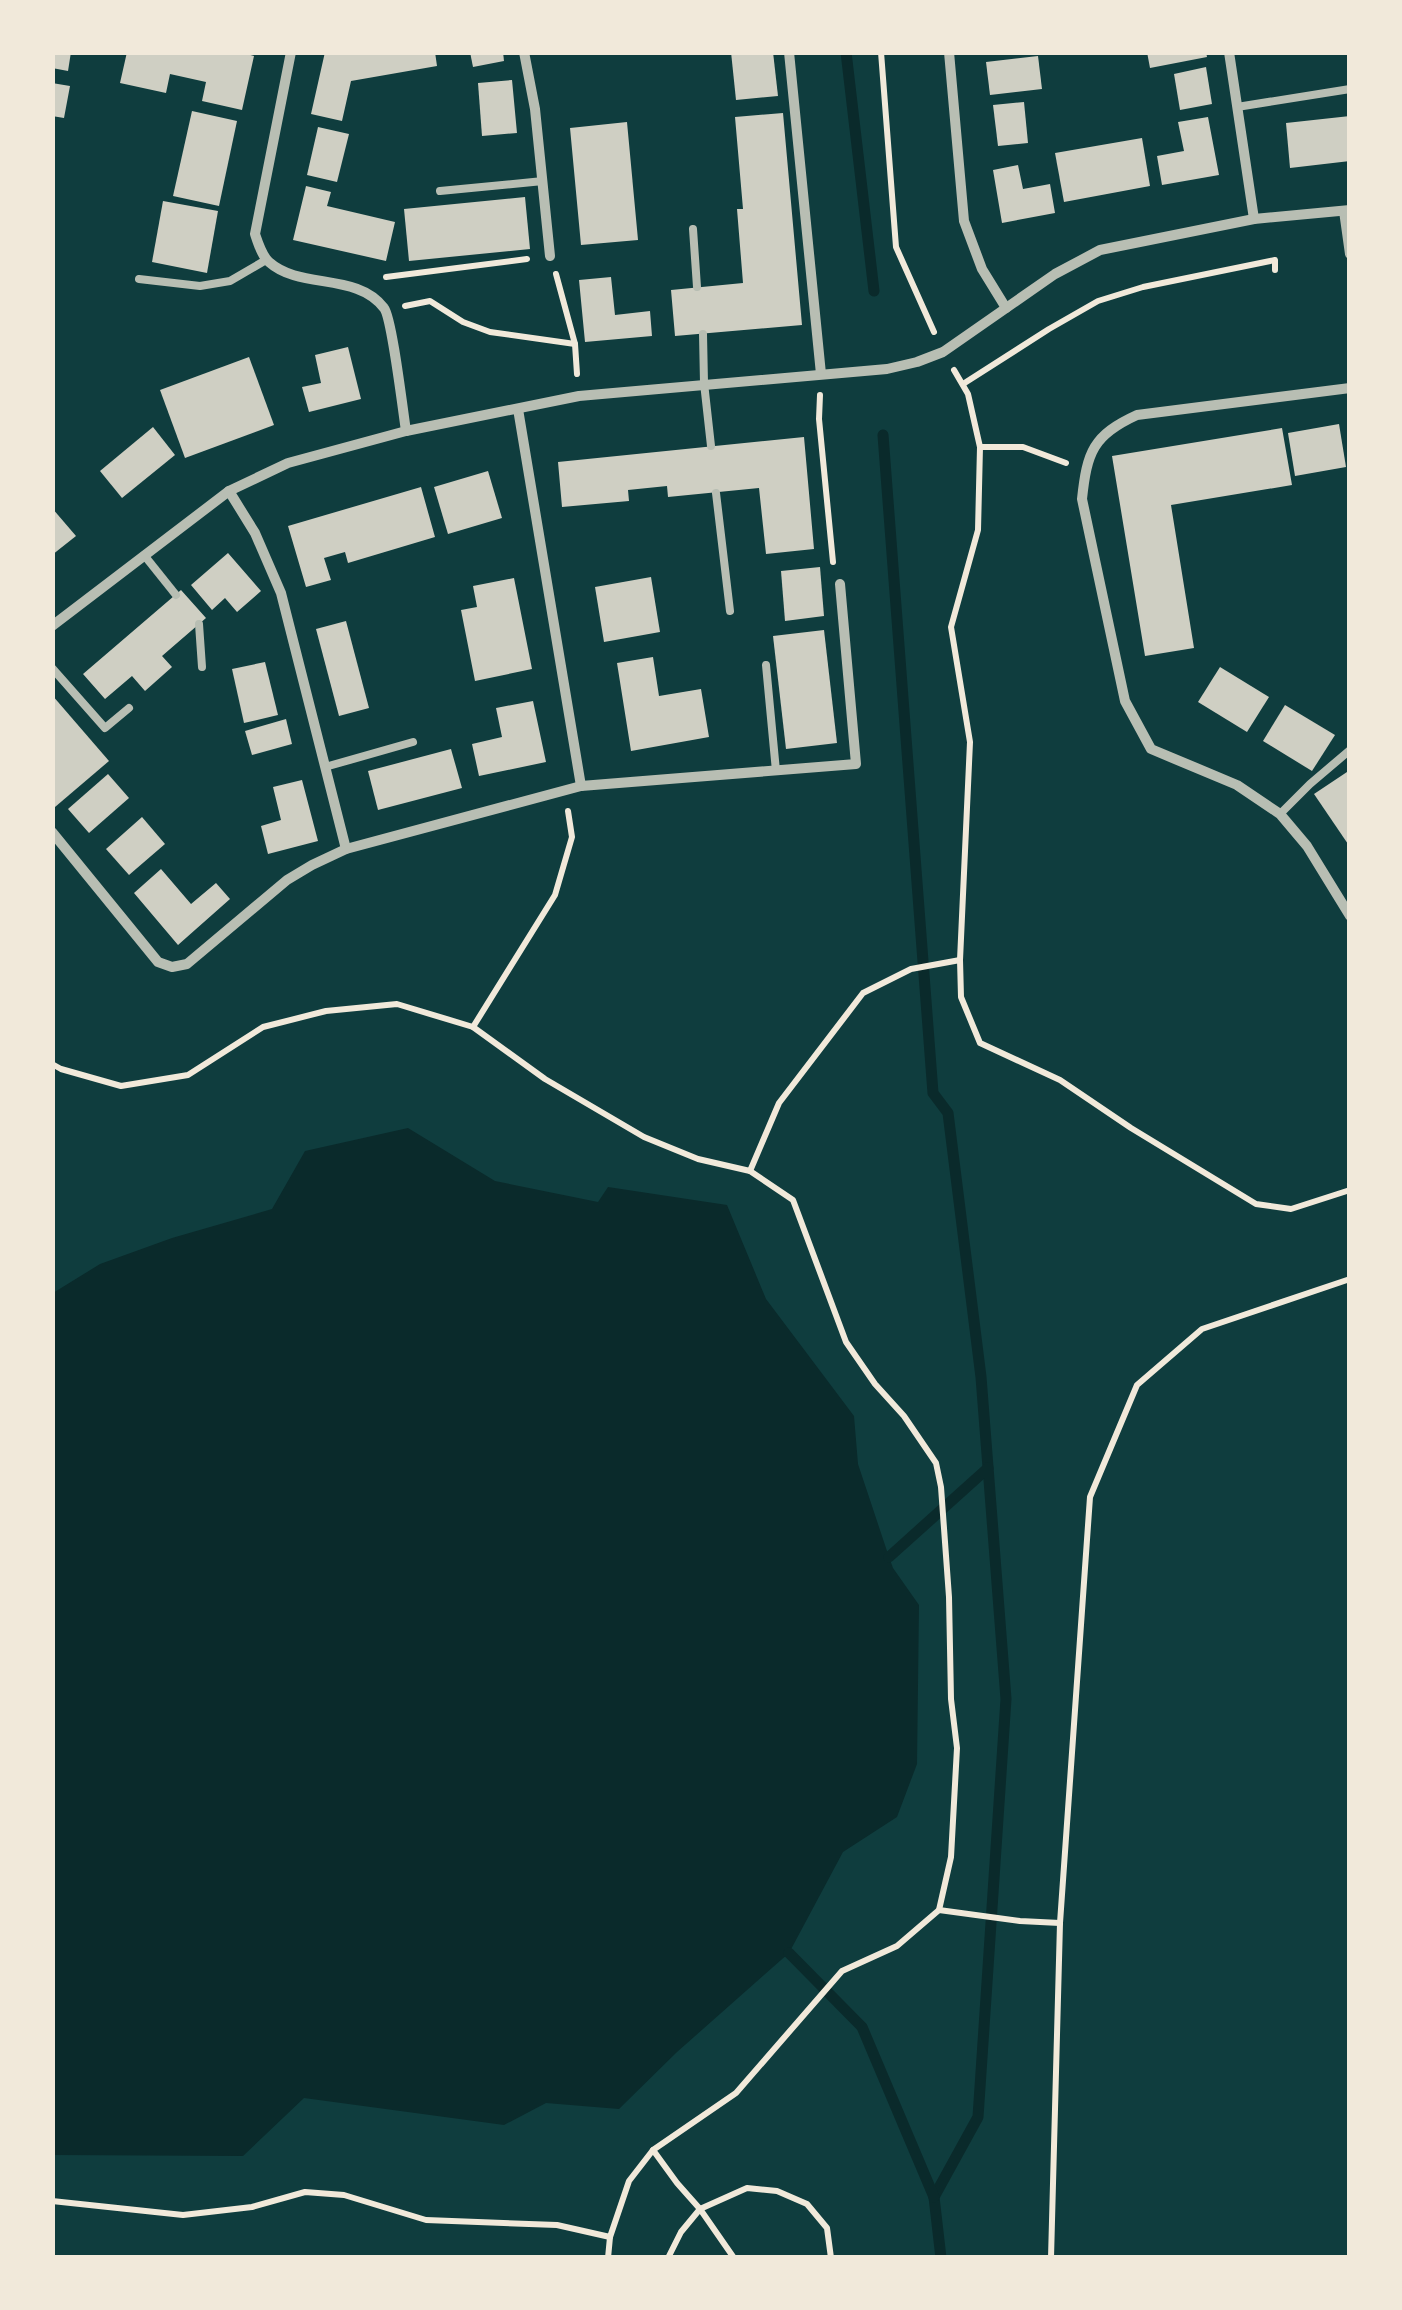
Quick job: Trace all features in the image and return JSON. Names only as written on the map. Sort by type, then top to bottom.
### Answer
[{"type":"street","points":[[291,52],[254,234],[266,260],[287,274],[369,294],[386,310],[406,431]]},
{"type":"street","points":[[524,52],[535,108],[550,256]]},
{"type":"street","points":[[789,52],[822,374]]},
{"type":"street","points":[[949,52],[964,221],[982,269],[1006,308]]},
{"type":"street","points":[[1229,52],[1254,219]]},
{"type":"street","points":[[52,626],[228,490],[288,462],[406,431],[579,396],[886,369],[917,362],[943,352],[1055,274],[1100,250],[1254,219],[1347,211],[1350,254]]},
{"type":"street","points":[[1350,388],[1138,415],[1112,426],[1092,450],[1082,499],[1125,700],[1151,749],[1237,785],[1280,814],[1307,846],[1350,916]]},
{"type":"street","points":[[518,409],[581,786]]},
{"type":"street","points":[[228,490],[255,534],[280,594],[346,849]]},
{"type":"street","points":[[52,832],[158,962],[172,967],[188,964],[287,880],[346,849],[581,786],[856,764],[840,584]]},
{"type":"lane","points":[[1237,106],[1350,89]]},
{"type":"lane","points":[[440,190],[543,181]]},
{"type":"lane","points":[[693,228],[698,287]]},
{"type":"lane","points":[[139,279],[200,286],[230,281],[266,260]]},
{"type":"lane","points":[[703,334],[711,446]]},
{"type":"lane","points":[[716,493],[730,611]]},
{"type":"lane","points":[[144,555],[176,595]]},
{"type":"lane","points":[[199,624],[202,667]]},
{"type":"lane","points":[[766,666],[776,770]]},
{"type":"lane","points":[[52,668],[104,728],[130,708]]},
{"type":"lane","points":[[325,767],[413,742]]},
{"type":"lane","points":[[1280,814],[1350,750]]},
{"type":"path","points":[[881,52],[896,248],[943,352],[968,394],[980,447],[978,530],[951,627],[970,742],[961,997],[980,1043],[1060,1080],[1256,1204],[1291,1209],[1350,1190]]},
{"type":"path","points":[[335,283],[550,256],[575,344],[579,396]]},
{"type":"path","points":[[963,384],[1098,301],[1143,287],[1275,260],[1275,270]]},
{"type":"path","points":[[386,310],[430,301],[463,322],[490,332],[575,344]]},
{"type":"path","points":[[822,374],[819,419],[833,567],[840,584]]},
{"type":"path","points":[[980,447],[1023,447],[1085,470]]},
{"type":"path","points":[[473,1028],[555,896],[572,837],[565,790]]},
{"type":"path","points":[[750,1170],[779,1102],[863,992],[911,969],[960,960]]},
{"type":"path","points":[[52,1064],[120,1086],[188,1075],[263,1027],[326,1012],[397,1004],[473,1028],[545,1080],[644,1136],[698,1159],[750,1170],[793,1200],[846,1342],[936,1463],[949,1597],[951,1699],[957,1748],[952,1857],[940,1910],[898,1946],[842,1971],[736,2093],[653,2150],[629,2181],[610,2237],[608,2258]]},
{"type":"path","points":[[1051,2258],[1060,1923],[1090,1497],[1136,1385],[1202,1329],[1350,1279]]},
{"type":"path","points":[[940,1910],[1060,1923]]},
{"type":"path","points":[[653,2150],[734,2258]]},
{"type":"path","points":[[668,2258],[681,2232],[700,2210],[747,2188],[777,2191],[807,2204],[826,2228],[832,2258]]},
{"type":"path","points":[[52,2202],[183,2216],[252,2207],[305,2192],[344,2195],[426,2220],[557,2225],[610,2237]]},
{"type":"water","points":[[408,1128],[495,1181],[598,1202],[608,1187],[727,1205],[766,1299],[854,1416],[858,1464],[889,1557],[919,1605],[917,1764],[897,1817],[843,1852],[789,1953],[619,2109],[546,2103],[504,2125],[304,2098],[243,2156],[53,2155],[53,1293],[100,1264],[272,1209],[305,1151]]},
{"type":"building","points":[[52,52],[71,52],[68,71],[52,68]]},
{"type":"building","points":[[127,52],[240,52],[254,56],[242,110],[202,101],[206,82],[170,74],[166,93],[120,83]]},
{"type":"building","points":[[325,52],[435,52],[437,66],[351,81],[342,121],[311,114]]},
{"type":"building","points":[[470,52],[503,52],[504,61],[473,67]]},
{"type":"building","points":[[731,52],[773,52],[778,96],[736,100]]},
{"type":"building","points":[[1147,52],[1206,52],[1207,57],[1150,68]]},
{"type":"building","points":[[1038,56],[1042,89],[990,95],[986,62]]},
{"type":"building","points":[[1206,67],[1212,104],[1180,110],[1174,74]]},
{"type":"building","points":[[512,80],[517,133],[482,136],[478,83]]},
{"type":"building","points":[[52,83],[70,86],[64,118],[52,116]]},
{"type":"building","points":[[1024,102],[1028,143],[998,146],[993,105]]},
{"type":"building","points":[[192,111],[237,121],[219,206],[173,196]]},
{"type":"building","points":[[783,113],[802,325],[675,336],[671,290],[743,283],[737,209],[743,209],[735,117]]},
{"type":"building","points":[[1350,116],[1350,161],[1290,168],[1286,123]]},
{"type":"building","points":[[1208,117],[1219,175],[1162,185],[1157,156],[1184,151],[1178,122]]},
{"type":"building","points":[[627,122],[638,240],[581,245],[570,128]]},
{"type":"building","points":[[318,127],[349,134],[337,182],[307,175]]},
{"type":"building","points":[[1142,138],[1150,186],[1064,202],[1055,153]]},
{"type":"building","points":[[1018,165],[1023,189],[1050,184],[1055,213],[1002,223],[993,170]]},
{"type":"building","points":[[306,186],[331,192],[327,206],[395,222],[386,261],[293,240]]},
{"type":"building","points":[[525,197],[530,249],[409,261],[404,209]]},
{"type":"building","points":[[163,201],[218,211],[207,273],[152,262]]},
{"type":"building","points":[[611,277],[615,315],[650,311],[652,336],[585,342],[579,280]]},
{"type":"building","points":[[348,347],[361,399],[309,412],[302,387],[321,383],[315,355]]},
{"type":"building","points":[[249,357],[274,425],[185,458],[160,390]]},
{"type":"building","points":[[1339,424],[1346,467],[1295,476],[1288,433]]},
{"type":"building","points":[[153,427],[175,455],[122,498],[100,471]]},
{"type":"building","points":[[1282,428],[1292,485],[1171,505],[1194,648],[1145,656],[1112,456]]},
{"type":"building","points":[[804,437],[814,549],[766,554],[759,488],[668,497],[667,486],[628,490],[629,501],[562,507],[558,462]]},
{"type":"building","points":[[488,471],[502,518],[448,534],[434,487]]},
{"type":"building","points":[[421,487],[435,537],[348,563],[345,552],[324,558],[331,580],[306,587],[288,526]]},
{"type":"building","points":[[52,508],[76,536],[52,555]]},
{"type":"building","points":[[228,553],[261,591],[237,612],[225,598],[212,610],[191,585]]},
{"type":"building","points":[[820,567],[824,616],[785,621],[781,571]]},
{"type":"building","points":[[651,577],[660,632],[604,642],[595,587]]},
{"type":"building","points":[[514,578],[532,669],[475,681],[461,610],[477,607],[473,586]]},
{"type":"building","points":[[181,590],[206,618],[162,656],[172,667],[145,691],[132,676],[105,699],[83,674]]},
{"type":"building","points":[[346,621],[369,708],[339,716],[316,629]]},
{"type":"building","points":[[824,630],[837,743],[786,749],[773,636]]},
{"type":"building","points":[[653,657],[659,696],[701,689],[709,737],[631,751],[617,663]]},
{"type":"building","points":[[265,662],[278,715],[244,723],[232,669]]},
{"type":"building","points":[[1220,667],[1269,697],[1247,732],[1198,702]]},
{"type":"building","points":[[52,695],[109,761],[55,807],[52,803]]},
{"type":"building","points":[[533,701],[546,762],[479,776],[472,744],[502,737],[496,708]]},
{"type":"building","points":[[1285,705],[1335,735],[1312,771],[1263,741]]},
{"type":"building","points":[[286,719],[292,744],[252,755],[245,731]]},
{"type":"building","points":[[451,749],[462,788],[378,810],[368,771]]},
{"type":"building","points":[[1350,770],[1350,847],[1314,794]]},
{"type":"building","points":[[108,774],[129,798],[89,833],[68,809]]},
{"type":"building","points":[[302,780],[318,841],[268,854],[261,826],[281,820],[273,787]]},
{"type":"building","points":[[142,817],[165,844],[129,875],[106,849]]},
{"type":"building","points":[[161,869],[191,904],[216,883],[230,899],[178,945],[134,893]]},
{"type":"waterway","points":[[846,52],[874,291]]},
{"type":"waterway","points":[[883,435],[933,1093],[948,1113],[981,1377],[1006,1699],[978,2117],[934,2197],[941,2258]]},
{"type":"waterway","points":[[889,1557],[988,1468]]},
{"type":"waterway","points":[[789,1953],[862,2027],[934,2197]]}]
